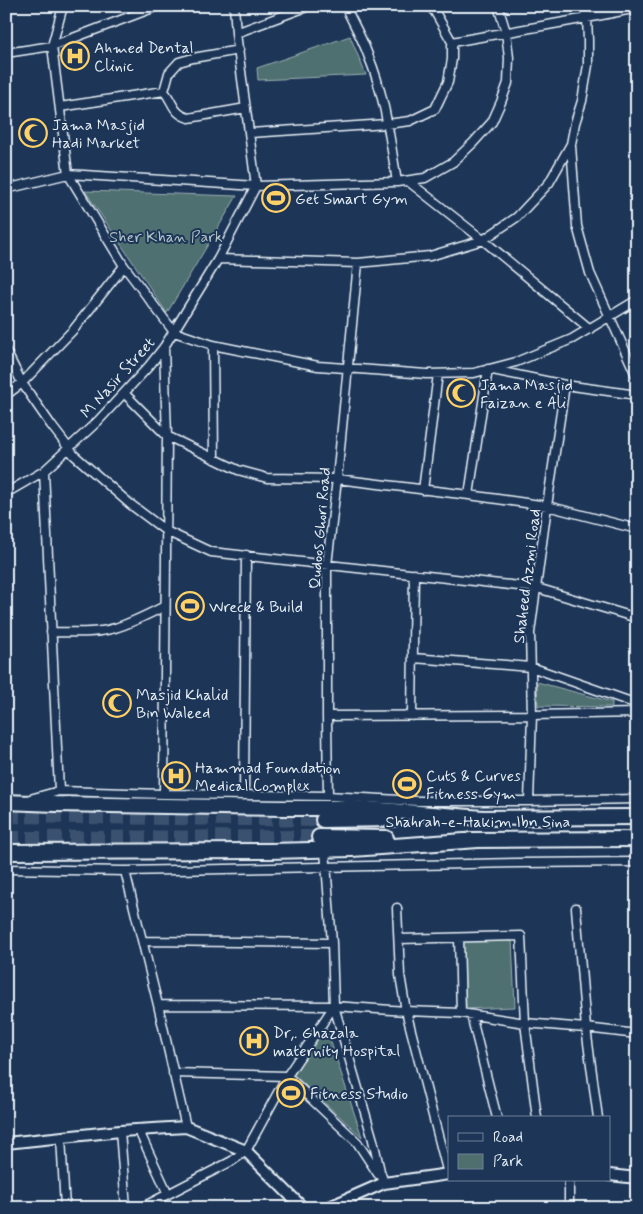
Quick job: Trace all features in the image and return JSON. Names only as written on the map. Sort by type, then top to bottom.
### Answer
[{"type":"highway","points":[[12,802],[65,805],[282,802],[483,818]]},
{"type":"highway","name":"Shahrah-e-Hakim Ibn Sina","points":[[323,820],[637,818]]},
{"type":"highway","name":"Shahrah-e-Hakim Ibn Sina","points":[[6,852],[270,851],[322,844],[478,840],[637,839]]},
{"type":"street","name":"M Nasir Street","points":[[6,493],[44,471],[98,421],[149,366],[174,332],[124,266],[68,174],[52,46],[63,6]]},
{"type":"street","points":[[6,53],[52,46],[158,6]]},
{"type":"street","points":[[234,6],[256,186],[218,259],[174,332],[214,345],[318,366],[426,374],[474,373],[516,362],[572,340],[637,300]]},
{"type":"street","points":[[236,33],[309,6]]},
{"type":"street","points":[[345,6],[368,55],[378,86],[397,182]]},
{"type":"street","points":[[250,133],[410,121],[435,108],[448,82],[452,59],[452,42],[435,12],[429,6]]},
{"type":"street","points":[[6,188],[68,174],[256,186],[397,182],[425,178],[452,162],[473,143],[492,122],[501,102],[508,84],[509,58],[506,32],[498,6]]},
{"type":"street","points":[[584,6],[587,18],[588,65],[582,101],[571,144],[577,226],[590,273],[637,377]]},
{"type":"street","points":[[452,42],[637,8]]},
{"type":"street","points":[[164,91],[169,73],[179,62],[239,50]]},
{"type":"street","points":[[60,107],[164,91]]},
{"type":"street","points":[[164,91],[175,111],[181,116],[189,118],[246,108]]},
{"type":"street","points":[[218,259],[358,264],[430,256],[483,240],[517,217],[549,183],[571,144]]},
{"type":"street","points":[[408,180],[590,329]]},
{"type":"street","name":"Qudoos Ghori Road","points":[[328,796],[327,565],[358,264]]},
{"type":"street","points":[[6,394],[22,383],[74,329],[124,266]]},
{"type":"street","points":[[214,345],[214,459]]},
{"type":"street","points":[[164,347],[167,436],[164,794]]},
{"type":"street","points":[[6,351],[22,383],[74,455],[130,504],[166,530],[211,552],[537,588],[637,618]]},
{"type":"street","points":[[488,369],[566,386],[637,395]]},
{"type":"street","points":[[469,495],[488,369]]},
{"type":"street","points":[[423,490],[438,374]]},
{"type":"street","name":"Shaheed Azmi Road","points":[[530,801],[532,715],[530,633],[566,386]]},
{"type":"street","points":[[124,393],[167,436],[238,470],[267,478],[337,479],[469,495],[547,506],[637,529]]},
{"type":"street","points":[[44,471],[59,791]]},
{"type":"street","points":[[244,795],[246,556]]},
{"type":"street","points":[[412,716],[414,574]]},
{"type":"street","points":[[52,632],[94,632],[113,629],[165,606]]},
{"type":"street","points":[[413,658],[531,668],[637,704]]},
{"type":"street","points":[[327,716],[637,713]]},
{"type":"street","points":[[12,802],[59,791],[244,795],[282,802],[328,796],[417,801],[530,801],[637,798]]},
{"type":"street","points":[[322,844],[327,866],[334,1006],[384,1183]]},
{"type":"street","points":[[6,869],[125,870],[637,862]]},
{"type":"street","points":[[125,870],[186,1127]]},
{"type":"street","points":[[397,908],[400,975],[406,1011],[448,1170]]},
{"type":"street","points":[[576,908],[586,1028],[598,1116]]},
{"type":"street","points":[[399,939],[521,936],[525,1023],[537,1116]]},
{"type":"street","points":[[459,938],[461,1013]]},
{"type":"street","points":[[143,941],[332,943]]},
{"type":"street","points":[[158,1005],[334,1006],[461,1013],[525,1023],[637,1034]]},
{"type":"street","points":[[141,1208],[232,1161],[246,1151],[287,1076],[334,1006]]},
{"type":"street","points":[[471,1015],[496,1116]]},
{"type":"street","points":[[173,1073],[287,1076],[357,1142],[384,1183]]},
{"type":"street","points":[[6,1143],[120,1130],[186,1127],[246,1151],[303,1208]]},
{"type":"street","points":[[138,1129],[168,1194]]},
{"type":"street","points":[[120,1130],[126,1208]]},
{"type":"street","points":[[61,1137],[65,1208]]},
{"type":"street","points":[[328,1208],[384,1183],[448,1174]]},
{"type":"street","points":[[610,1176],[637,1178],[636,1208]]},
{"type":"street","points":[[569,1182],[569,1208]]},
{"type":"green space","points":[[350,36],[366,75],[258,80],[257,68]]},
{"type":"green space","name":"Sher Khan Park","points":[[85,191],[237,196],[167,313]]},
{"type":"green space","points":[[537,682],[612,702],[612,707],[538,706]]},
{"type":"green space","points":[[512,940],[515,1007],[466,1009],[463,942]]},
{"type":"green space","points":[[325,1024],[362,1137],[294,1075]]},
{"type":"tunnel","points":[[6,816],[323,820]]},
{"type":"tunnel","points":[[6,838],[319,837]]},
{"type":"place","name":"Ahmed Dental Clinic","points":[[75,56]]},
{"type":"place","name":"Jama Masjid Hadi Market","points":[[33,133]]},
{"type":"place","name":"Get Smart Gym","points":[[276,198]]},
{"type":"place","name":"Jama Masjid Faizan e Ali","points":[[461,393]]},
{"type":"place","name":"Wreck & Build","points":[[190,606]]},
{"type":"place","name":"Masjid Khalid Bin Waleed","points":[[117,703]]},
{"type":"place","name":"Hammad Foundation Medical Complex","points":[[176,776]]},
{"type":"place","name":"Cuts & Curves Fitness Gym","points":[[407,784]]},
{"type":"place","name":"Dr,. Ghazala maternity Hospital","points":[[254,1041]]},
{"type":"place","name":"Fitness Studio","points":[[291,1093]]}]
